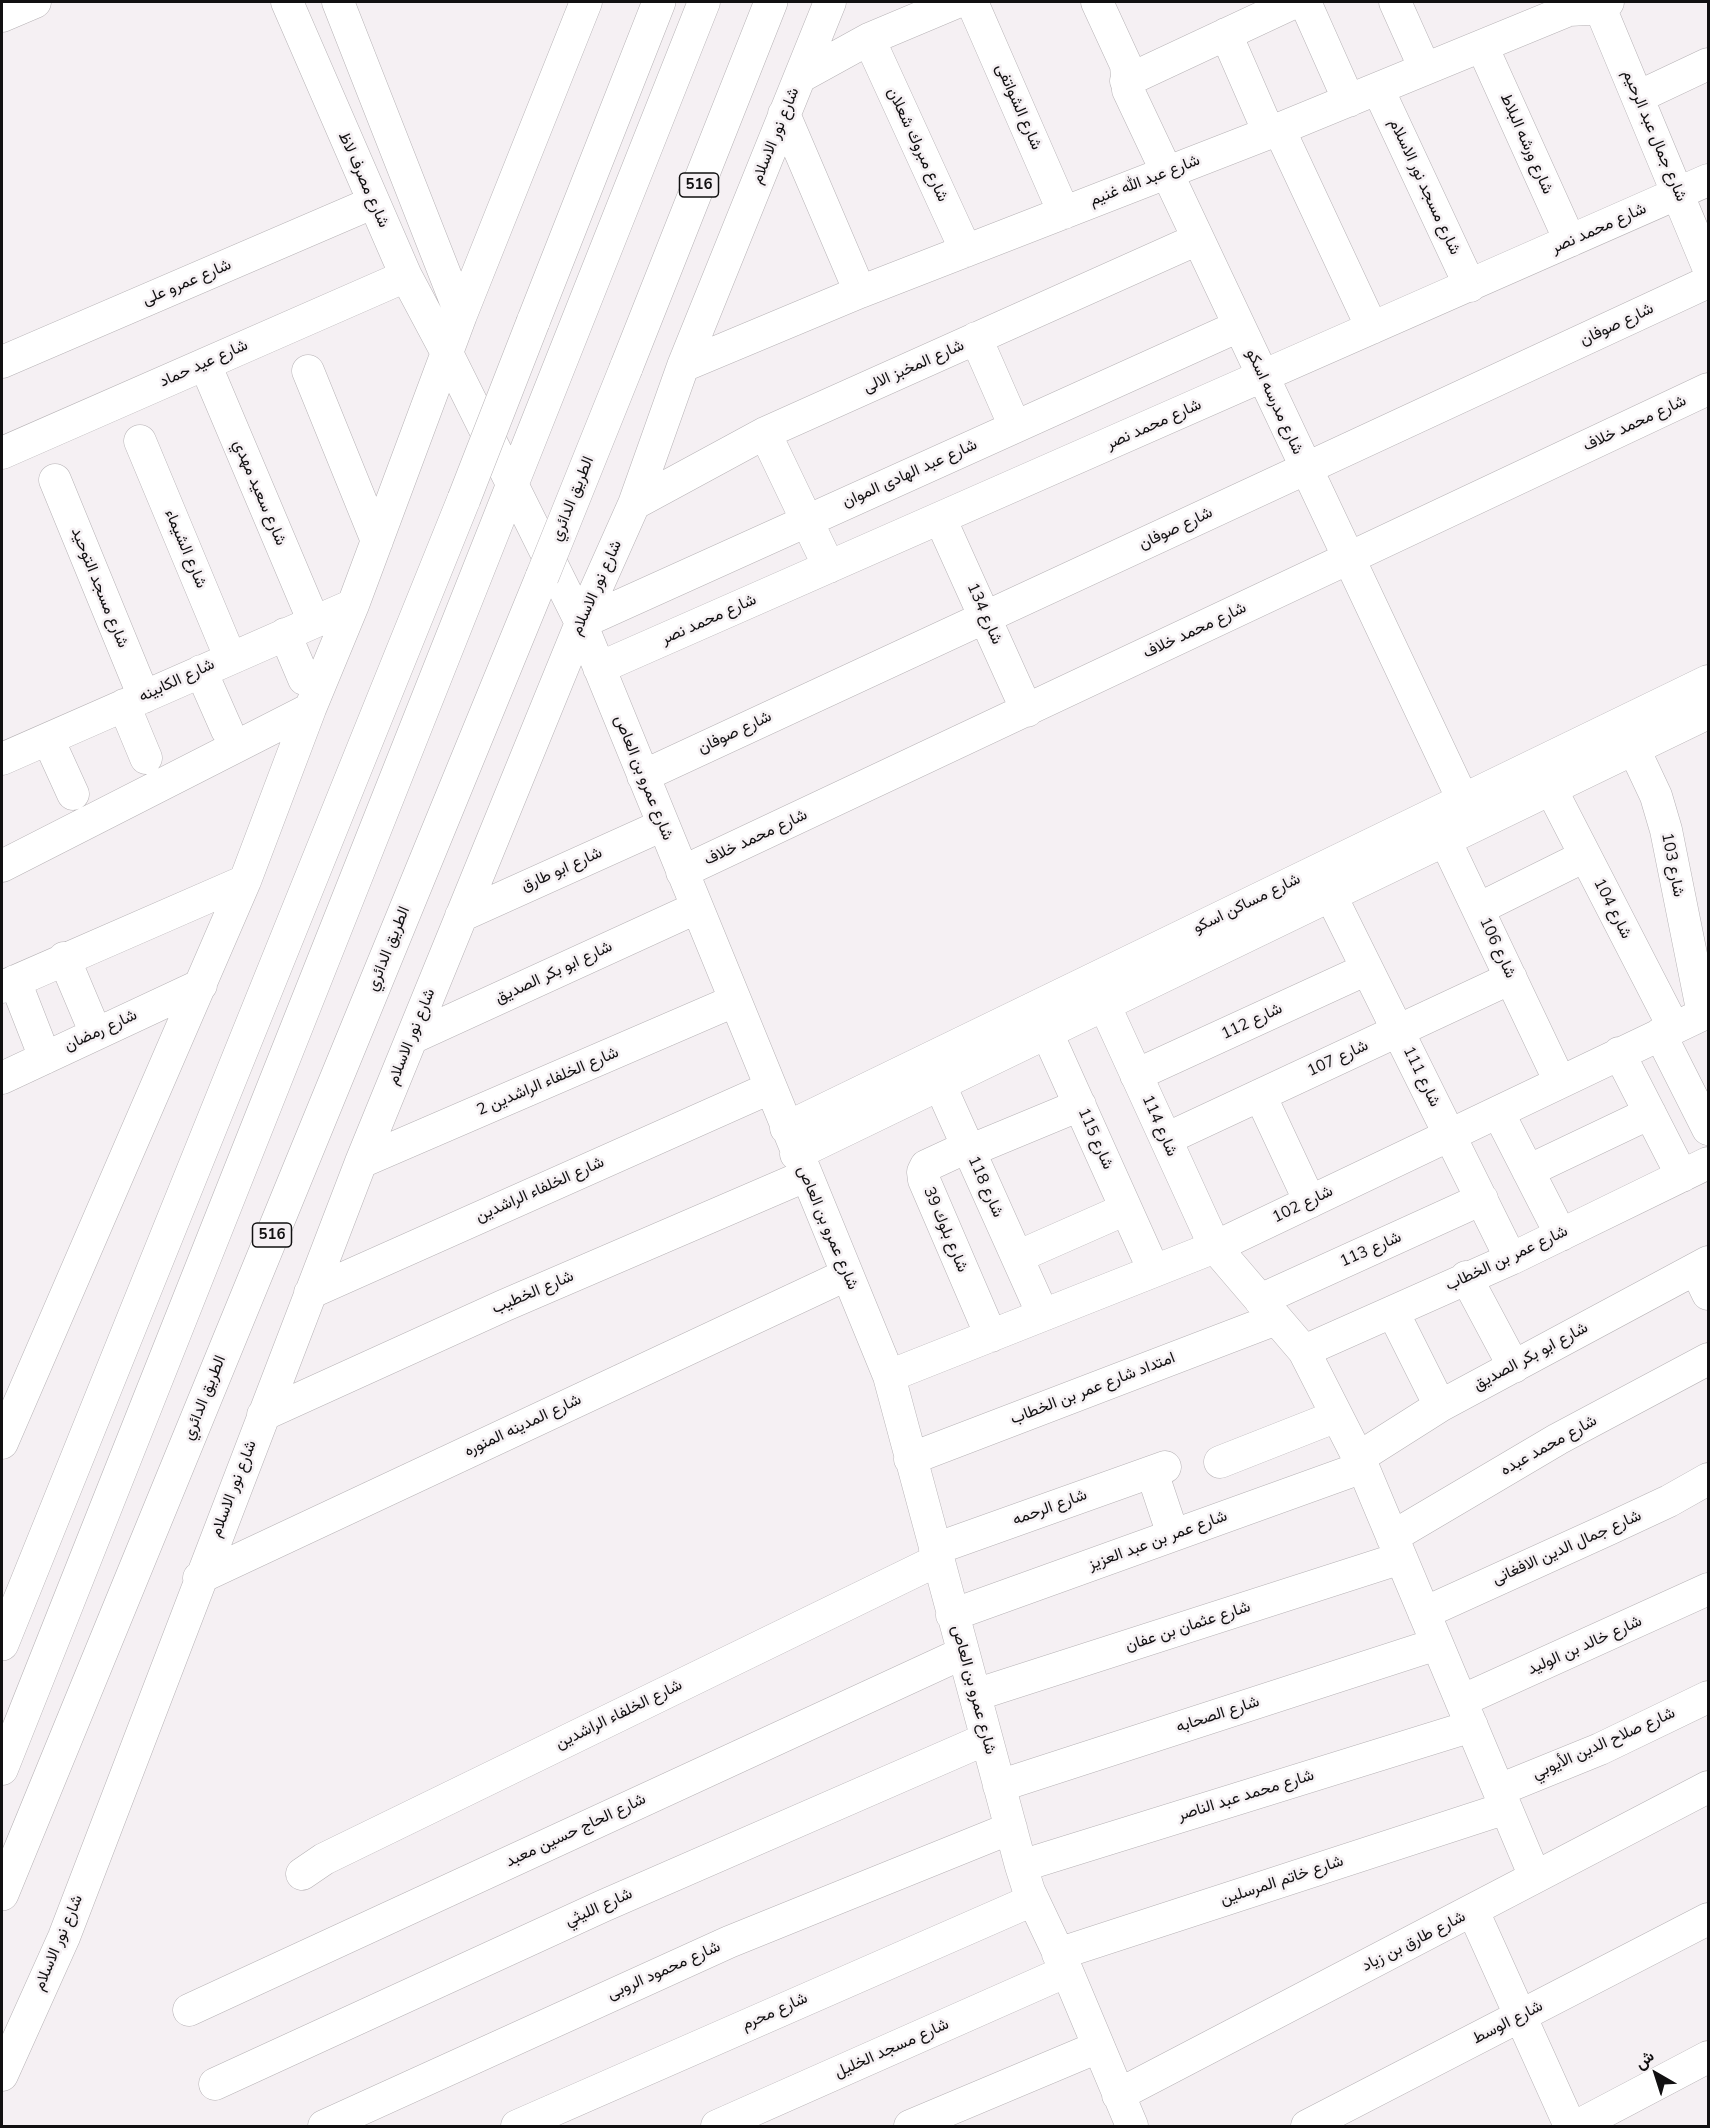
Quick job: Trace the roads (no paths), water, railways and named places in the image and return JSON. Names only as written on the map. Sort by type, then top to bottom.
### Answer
[{"type":"highway","points":[[2,1644],[464,499],[659,2]]},
{"type":"highway","name":"الطريق الدائري","points":[[2,1894],[542,577],[771,2]]},
{"type":"street","points":[[2,16],[35,2]]},
{"type":"street","name":"شارع مصرف لاظ","points":[[287,2],[372,203],[406,276],[448,355]]},
{"type":"street","points":[[338,2],[461,315]]},
{"type":"street","points":[[2,1443],[245,881],[307,694],[353,605],[461,315],[586,2]]},
{"type":"street","points":[[2,1768],[704,2]]},
{"type":"street","name":"شارع نور الاسلام","points":[[2,2075],[64,1937],[361,1162],[581,623],[634,504],[683,366],[830,2]]},
{"type":"street","points":[[800,77],[869,39],[957,2]]},
{"type":"street","name":"شارع الشواتفى","points":[[972,2],[1064,213]]},
{"type":"street","name":"شارع مدرسه اسكو","points":[[1097,2],[1126,64],[1126,81],[1167,173],[1463,800]]},
{"type":"street","points":[[1126,81],[1295,2]]},
{"type":"street","points":[[1305,2],[1349,101]]},
{"type":"street","points":[[1395,2],[1425,69]]},
{"type":"street","name":"شارع عبد الله غنيم","points":[[683,366],[860,292],[1274,131],[1569,10],[1587,9],[1604,3]]},
{"type":"street","name":"شارع جمال عبد الرحيم","points":[[1604,3],[1638,97],[1708,267]]},
{"type":"street","points":[[1226,34],[1372,328]]},
{"type":"street","name":"شارع مبروك شعلان","points":[[869,39],[966,251]]},
{"type":"street","name":"شارع ورشه البلاط","points":[[1482,46],[1570,242]]},
{"type":"street","points":[[1638,97],[1708,64]]},
{"type":"street","name":"شارع مسجد نور الاسلام","points":[[1378,88],[1470,286]]},
{"type":"street","points":[[784,114],[860,292]]},
{"type":"street","name":"شارع محمد نصر","points":[[599,668],[1708,180]]},
{"type":"street","name":"شارع عمرو على","points":[[2,362],[372,203]]},
{"type":"street","name":"شارع المخبز الالى","points":[[634,504],[765,433],[1198,239]]},
{"type":"street","name":"شارع عيد حماد","points":[[2,453],[406,276]]},
{"type":"street","name":"شارع صوفان","points":[[643,776],[1708,282]]},
{"type":"street","name":"شارع عبد الهادى الموان","points":[[581,623],[1239,326]]},
{"type":"street","points":[[976,339],[1015,427]]},
{"type":"street","name":"شارع عمرو بن العاص","points":[[448,355],[581,623],[889,1376],[1021,1866],[1033,1900],[1062,1962],[1130,2126]]},
{"type":"street","name":"شارع سعيد مهدي","points":[[205,364],[314,622]]},
{"type":"street","points":[[308,371],[377,541]]},
{"type":"street","name":"شارع محمد خلاف","points":[[682,872],[1708,389]]},
{"type":"street","points":[[765,433],[829,567]]},
{"type":"street","name":"شارع الشيماء","points":[[140,441],[230,657]]},
{"type":"street","name":"شارع مسجد التوحيد","points":[[55,480],[134,701],[146,758]]},
{"type":"street","name":"شارع 134","points":[[940,518],[1027,711]]},
{"type":"street","name":"شارع الكابينه","points":[[4,752],[48,739],[230,657],[353,605]]},
{"type":"street","points":[[285,633],[307,694]]},
{"type":"street","points":[[201,670],[227,730]]},
{"type":"street","name":"شارع مساكن اسكو","points":[[796,1152],[934,1072],[1212,937],[1439,828],[1551,789],[1708,681]]},
{"type":"street","points":[[2,866],[307,694]]},
{"type":"street","name":"شارع مساكن اسكو","points":[[1041,1020],[1104,1004],[1212,937],[1331,896],[1439,828],[1463,800],[1628,736],[1708,713]]},
{"type":"street","name":"شارع 103","points":[[1628,736],[1656,796],[1666,830],[1706,1013]]},
{"type":"street","points":[[48,739],[72,794]]},
{"type":"street","name":"شارع 104","points":[[1551,789],[1701,1097],[1708,1129]]},
{"type":"street","name":"شارع ابو طارق","points":[[461,916],[663,825]]},
{"type":"street","name":"شارع 106","points":[[1439,828],[1560,1082]]},
{"type":"street","points":[[1478,909],[1585,856]]},
{"type":"street","points":[[45,1058],[8,984],[245,881]]},
{"type":"street","name":"شارع 111","points":[[1331,896],[1511,1259]]},
{"type":"street","name":"شارع ابو بكر الصديق","points":[[412,1038],[696,908]]},
{"type":"street","points":[[64,958],[96,1034]]},
{"type":"street","name":"شارع 112","points":[[1137,1075],[1367,969]]},
{"type":"street","name":"شارع 107","points":[[1166,1139],[1511,978]]},
{"type":"street","name":"شارع رمضان","points":[[2,1078],[201,985]]},
{"type":"street","name":"شارع الخلفاء الراشدين 2","points":[[361,1162],[734,1001]]},
{"type":"street","name":"شارع 114","points":[[1104,1004],[1215,1247],[1304,1351],[1337,1416],[1360,1463],[1535,1877]]},
{"type":"street","name":"شارع 102","points":[[889,1376],[1215,1247],[1706,1013]]},
{"type":"street","name":"شارع 115","points":[[1041,1020],[1154,1271]]},
{"type":"street","points":[[1619,1053],[1650,1113],[1695,1169]]},
{"type":"street","name":"شارع 118","points":[[934,1072],[1043,1315]]},
{"type":"street","name":"شارع الخلفاء الراشدين","points":[[310,1293],[770,1088]]},
{"type":"street","points":[[1260,1095],[1310,1202]]},
{"type":"street","points":[[968,1149],[1080,1105]]},
{"type":"street","points":[[1498,1112],[1561,1235]]},
{"type":"street","points":[[1528,1171],[1650,1113]]},
{"type":"street","name":"شارع بلوك 39","points":[[968,1149],[926,1166],[923,1172],[924,1180],[991,1336]]},
{"type":"street","name":"شارع الخطيب","points":[[263,1415],[503,1306],[796,1152]]},
{"type":"street","name":"شارع عمر بن الخطاب","points":[[1304,1351],[1466,1277],[1511,1259],[1695,1169]]},
{"type":"street","name":"شارع 113","points":[[1268,1310],[1482,1199]]},
{"type":"street","points":[[1017,1257],[1126,1209]]},
{"type":"street","name":"شارع المدينه المنوره","points":[[200,1578],[846,1275]]},
{"type":"street","name":"شارع ابو بكر الصديق","points":[[1360,1463],[1440,1406],[1514,1366],[1704,1275]]},
{"type":"street","points":[[1466,1277],[1514,1366]]},
{"type":"street","name":"امتداد شارع عمر بن الخطاب","points":[[910,1459],[1268,1310]]},
{"type":"street","points":[[1393,1312],[1440,1406]]},
{"type":"street","name":"شارع محمد عبده","points":[[1396,1547],[1558,1440],[1708,1359]]},
{"type":"street","points":[[1220,1462],[1337,1416]]},
{"type":"street","name":"شارع عمر بن عبد العزيز","points":[[952,1615],[1173,1535],[1360,1463]]},
{"type":"street","name":"شارع الرحمه","points":[[936,1554],[1159,1469],[1173,1535]]},
{"type":"street","name":"شارع جمال الدين الافغانى","points":[[1424,1613],[1669,1501],[1708,1479]]},
{"type":"street","name":"شارع عثمان بن عفان","points":[[975,1695],[1396,1547]]},
{"type":"street","name":"شارع الخلفاء الراشدين","points":[[302,1874],[324,1859],[936,1554]]},
{"type":"street","name":"شارع خالد بن الوليد","points":[[1467,1714],[1708,1589]]},
{"type":"street","name":"شارع الصحابه","points":[[999,1786],[1437,1644]]},
{"type":"street","name":"شارع الحاج حسين معبد","points":[[189,2010],[963,1653]]},
{"type":"street","name":"شارع صلاح الدين الأيوبي","points":[[1503,1799],[1708,1696]]},
{"type":"street","name":"شارع محمد عبد الناصر","points":[[1021,1866],[1467,1714]]},
{"type":"street","name":"شارع الليثي","points":[[214,2084],[603,1906],[986,1739]]},
{"type":"street","name":"شارع طارق بن زياد","points":[[1118,2095],[1708,1787]]},
{"type":"street","name":"شارع خاتم المرسلين","points":[[1062,1962],[1503,1799]]},
{"type":"street","name":"شارع محمود الروبى","points":[[324,2127],[729,1941],[1011,1828]]},
{"type":"street","name":"شارع محرم","points":[[517,2127],[1033,1900]]},
{"type":"street","points":[[1473,1911],[1570,2127]]},
{"type":"street","name":"شارع الوسط","points":[[1307,2127],[1708,1919]]},
{"type":"street","name":"شارع مسجد الخليل","points":[[717,2127],[1062,1962]]},
{"type":"street","points":[[910,2127],[1098,2047]]},
{"type":"street","points":[[1577,2127],[1708,2057]]}]
